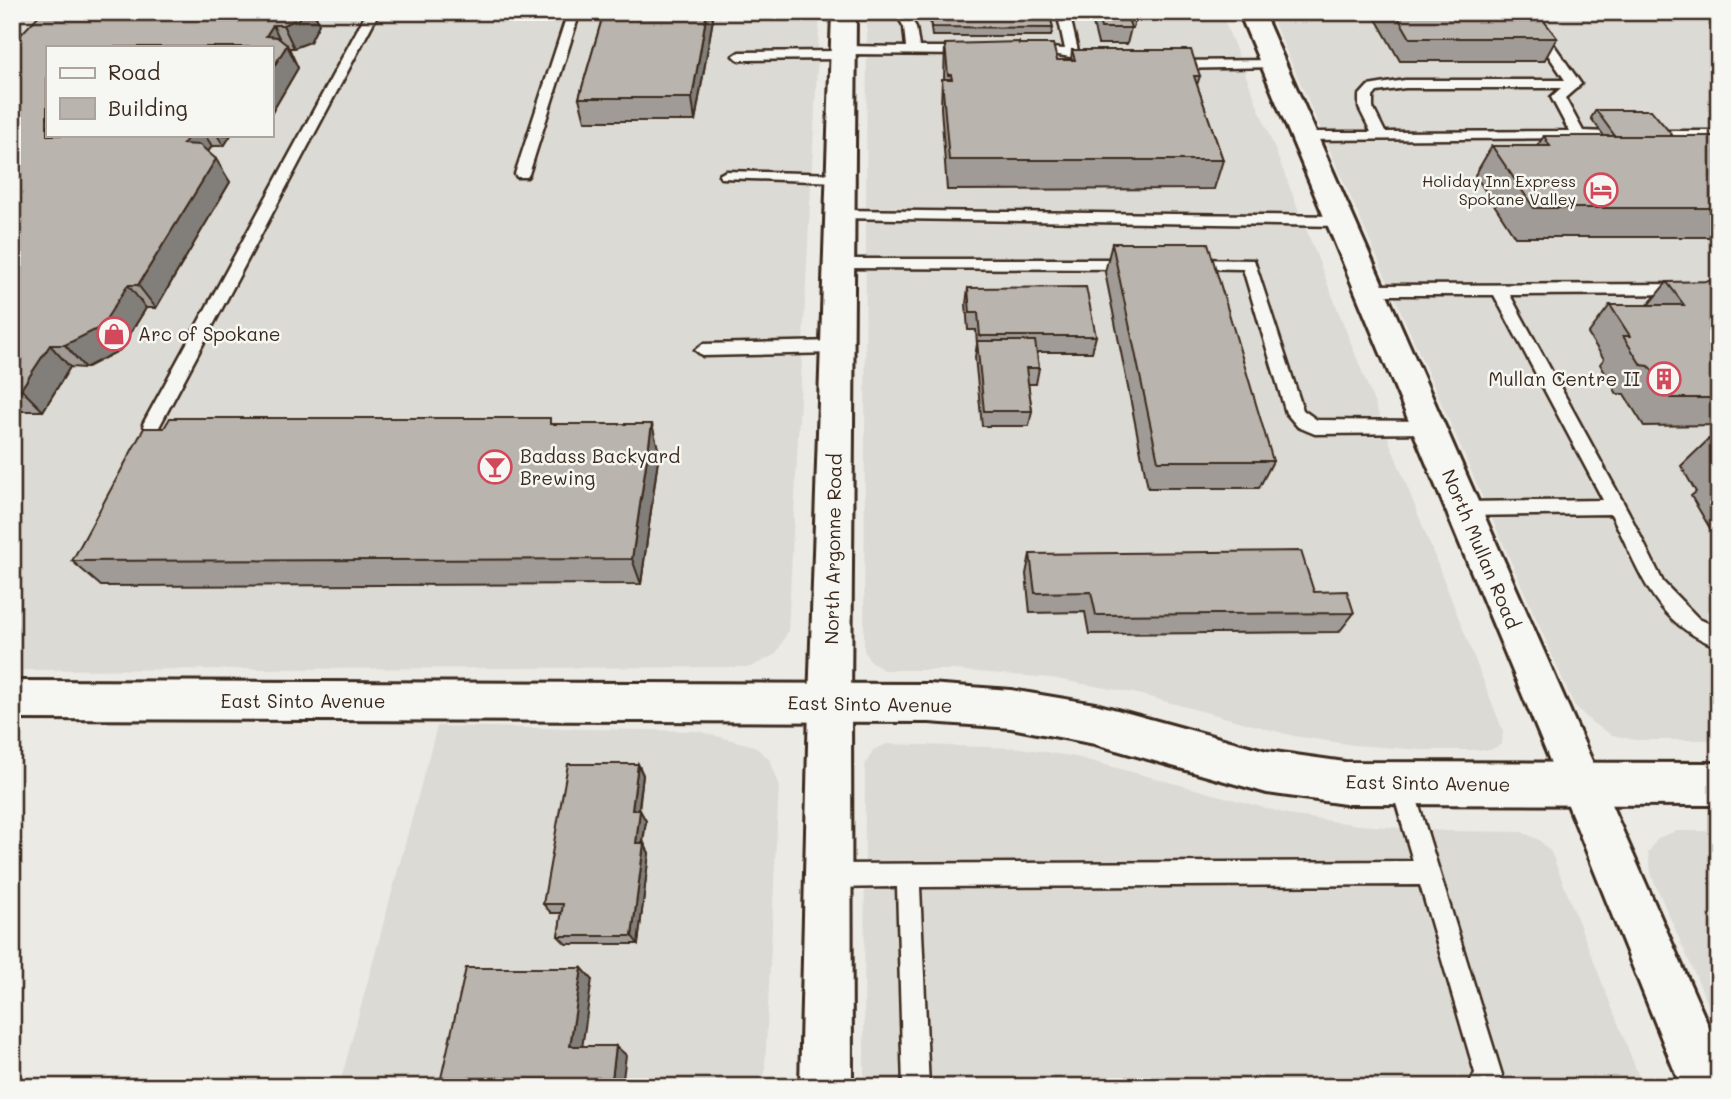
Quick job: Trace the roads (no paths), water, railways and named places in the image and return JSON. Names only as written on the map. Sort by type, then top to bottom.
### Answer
[{"type":"main road","name":"North Argonne Road","points":[[826,1087],[830,704],[844,12]]},
{"type":"main road","name":"North Mullan Road","points":[[1251,12],[1582,785],[1708,1087]]},
{"type":"main road","name":"East Sinto Avenue","points":[[12,701],[929,704],[1011,709],[1095,724],[1267,772],[1345,783],[1719,784]]},
{"type":"lane","points":[[152,424],[373,12]]},
{"type":"lane","points":[[522,174],[574,12]]},
{"type":"lane","points":[[901,12],[910,27],[913,50]]},
{"type":"lane","points":[[1063,12],[1072,53]]},
{"type":"lane","points":[[1525,12],[1574,84]]},
{"type":"lane","points":[[739,56],[913,50],[979,51]]},
{"type":"lane","points":[[1018,51],[1072,53],[1106,61]]},
{"type":"lane","points":[[1164,65],[1273,64]]},
{"type":"lane","points":[[1380,136],[1366,108],[1366,96],[1373,89],[1405,84],[1574,84]]},
{"type":"lane","points":[[1574,84],[1558,97],[1578,135]]},
{"type":"lane","points":[[1304,136],[1603,135]]},
{"type":"lane","points":[[1659,135],[1719,135]]},
{"type":"lane","points":[[726,175],[841,178]]},
{"type":"lane","points":[[840,215],[1341,221]]},
{"type":"lane","points":[[839,264],[1249,264],[1295,413],[1304,422],[1315,427],[1430,428]]},
{"type":"lane","points":[[1499,289],[1656,587],[1692,625],[1719,638]]},
{"type":"lane","points":[[1370,290],[1719,289]]},
{"type":"lane","points":[[703,350],[837,346]]},
{"type":"lane","points":[[1464,509],[1616,507]]},
{"type":"lane","points":[[1401,783],[1489,1075],[1481,1087]]},
{"type":"lane","points":[[828,876],[1428,873]]},
{"type":"lane","points":[[908,875],[916,1087]]},
{"type":"place","name":"Holiday Inn Express Spokane Valley","points":[[1601,190]]},
{"type":"place","name":"Arc of Spokane","points":[[114,334]]},
{"type":"place","name":"Mullan Centre II","points":[[1664,379]]},
{"type":"place","name":"Badass Backyard Brewing","points":[[495,467]]}]
